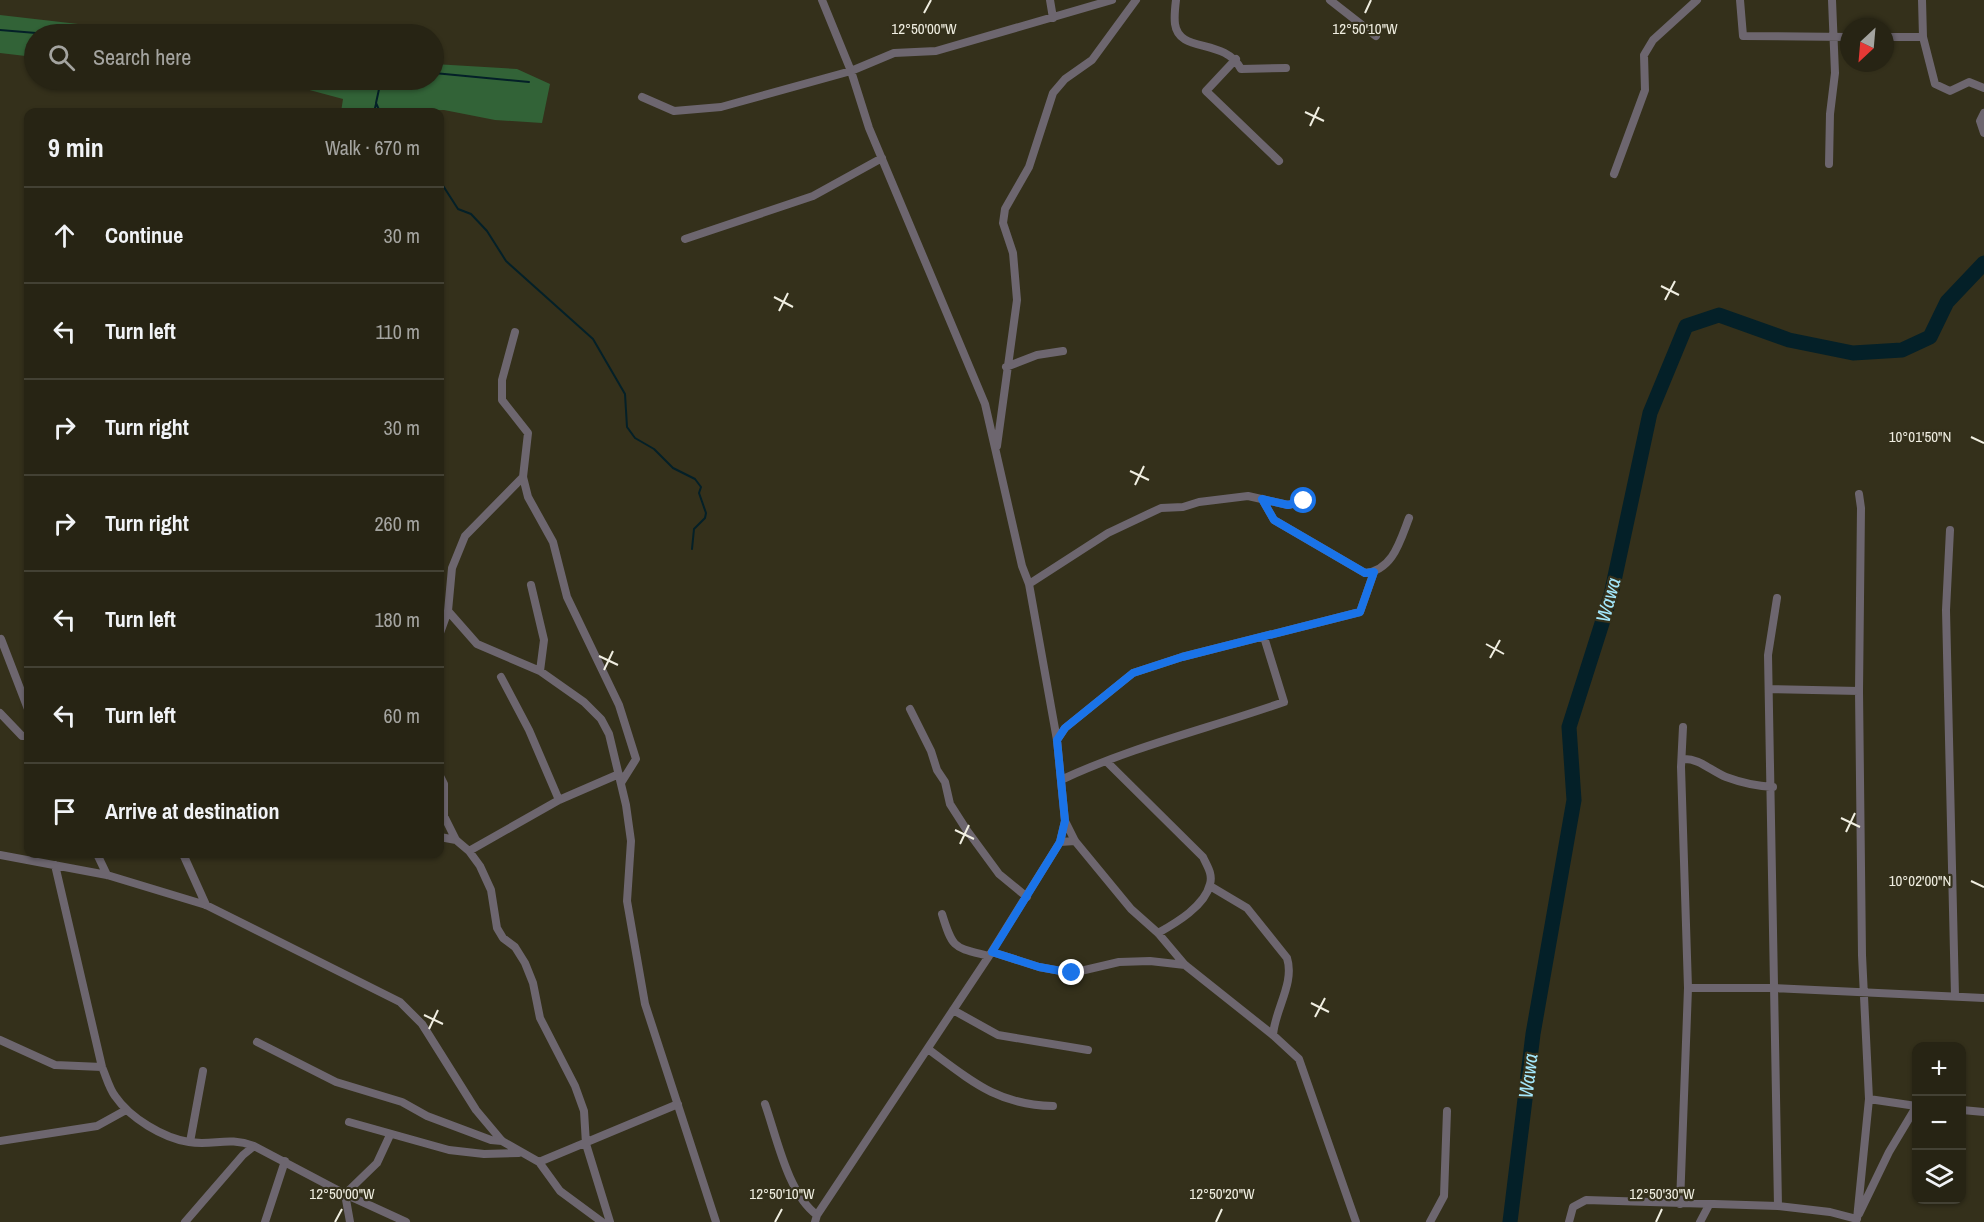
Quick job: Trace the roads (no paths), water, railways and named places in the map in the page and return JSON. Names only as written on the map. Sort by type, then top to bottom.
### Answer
[{"type":"street","points":[[765,1104],[795,1188],[816,1219],[1027,897],[1060,842],[1065,821],[1063,779],[1029,584],[1022,566],[985,404],[869,128],[851,71],[822,0]]},
{"type":"street","points":[[1050,0],[1053,18]]},
{"type":"street","points":[[642,97],[674,111],[721,107],[851,71],[894,53],[936,51],[1112,0]]},
{"type":"street","points":[[996,450],[1017,300],[1013,253],[1003,223],[1005,209],[1029,167],[1053,93],[1065,79],[1092,60],[1136,0]]},
{"type":"street","points":[[1176,0],[1175,26],[1180,37],[1190,43],[1225,51],[1236,59],[1241,69],[1286,68]]},
{"type":"street","points":[[1330,0],[1376,36]]},
{"type":"street","points":[[1614,174],[1644,90],[1644,55],[1653,40],[1697,0]]},
{"type":"street","points":[[1740,0],[1743,36],[1840,37]]},
{"type":"street","points":[[1829,164],[1835,37],[1832,0]]},
{"type":"street","points":[[1922,0],[1923,37],[1935,84],[1950,91],[1969,82],[1984,88]]},
{"type":"street","points":[[1894,37],[1923,37]]},
{"type":"street","points":[[1236,59],[1206,91],[1279,161]]},
{"type":"street","points":[[1984,113],[1980,121],[1984,133]]},
{"type":"street","points":[[685,239],[813,196],[882,158]]},
{"type":"street","points":[[469,851],[559,800],[620,779],[636,759],[619,705],[567,597],[553,542],[528,497],[523,477],[528,434],[502,400],[502,380],[515,332]]},
{"type":"street","points":[[1006,367],[1037,355],[1063,351]]},
{"type":"street","points":[[444,622],[448,611],[452,567],[465,536],[523,477]]},
{"type":"street","points":[[1857,1221],[1869,1099],[1864,992],[1859,691],[1861,508],[1859,494]]},
{"type":"street","points":[[1029,584],[1108,533],[1161,508],[1183,507],[1199,502],[1248,496],[1288,505],[1304,501]]},
{"type":"street","points":[[1262,499],[1274,520],[1290,532],[1365,573],[1374,572],[1386,565],[1395,554],[1409,518]]},
{"type":"street","points":[[1950,530],[1946,610],[1955,996]]},
{"type":"street","points":[[1057,740],[1065,728],[1133,673],[1182,657],[1360,612],[1374,572]]},
{"type":"street","points":[[531,585],[544,640],[540,671]]},
{"type":"street","points":[[1777,598],[1768,655],[1773,787],[1778,1206]]},
{"type":"street","points":[[448,611],[477,644],[540,671],[584,702],[601,718],[609,734],[631,841],[627,901],[645,1004],[716,1222]]},
{"type":"street","points":[[1063,779],[1143,745],[1210,728],[1284,702],[1264,638]]},
{"type":"street","points":[[1,639],[24,699]]},
{"type":"street","points":[[501,677],[529,730],[559,800]]},
{"type":"street","points":[[1771,689],[1859,691]]},
{"type":"street","points":[[910,709],[931,751],[937,770],[945,782],[950,804],[999,874],[1027,897]]},
{"type":"street","points":[[0,713],[24,736]]},
{"type":"street","points":[[1680,1204],[1688,988],[1681,767],[1683,727]]},
{"type":"street","points":[[1683,759],[1698,761],[1724,776],[1750,785],[1773,787]]},
{"type":"street","points":[[1107,762],[1203,857],[1210,872],[1210,886],[1198,903],[1185,916],[1158,933]]},
{"type":"street","points":[[444,784],[444,816],[456,840],[469,851],[491,890],[497,928],[503,938],[515,947],[525,963],[533,982],[540,1018],[575,1086],[584,1111],[586,1144],[610,1222]]},
{"type":"street","points":[[1065,821],[1075,841],[1131,909],[1158,933],[1185,965],[1273,1035],[1299,1059],[1356,1222]]},
{"type":"street","points":[[444,838],[456,840]]},
{"type":"street","points":[[1060,842],[1075,841]]},
{"type":"street","points":[[0,855],[107,875],[206,904],[400,1002],[422,1024],[476,1110],[502,1141],[520,1153],[539,1161],[560,1191],[602,1222]]},
{"type":"street","points":[[99,858],[107,875]]},
{"type":"street","points":[[185,858],[206,904]]},
{"type":"street","points":[[55,865],[102,1066],[114,1095],[126,1110],[165,1135],[190,1142],[237,1140],[254,1146],[345,1194],[406,1222]]},
{"type":"street","points":[[1210,886],[1247,908],[1287,958],[1289,966],[1287,984],[1275,1019],[1273,1035]]},
{"type":"street","points":[[942,914],[950,941],[960,948],[1039,967],[1072,973],[1119,962],[1150,961],[1185,965]]},
{"type":"street","points":[[1688,988],[1775,988],[1984,998]]},
{"type":"street","points":[[953,1010],[998,1035],[1089,1050]]},
{"type":"street","points":[[0,1040],[55,1065],[102,1066]]},
{"type":"street","points":[[257,1042],[336,1082],[402,1102],[427,1116],[490,1140],[502,1141]]},
{"type":"street","points":[[928,1049],[982,1089],[1031,1106],[1053,1106]]},
{"type":"street","points":[[190,1142],[203,1071]]},
{"type":"street","points":[[1869,1099],[1912,1105]]},
{"type":"street","points":[[539,1161],[586,1144],[678,1104]]},
{"type":"street","points":[[0,1141],[97,1126],[126,1110]]},
{"type":"street","points":[[1966,1110],[1984,1112]]},
{"type":"street","points":[[1430,1222],[1444,1196],[1447,1111]]},
{"type":"street","points":[[1857,1221],[1889,1152],[1912,1114]]},
{"type":"street","points":[[349,1122],[449,1150],[484,1154],[520,1153]]},
{"type":"street","points":[[345,1194],[377,1162],[390,1134]]},
{"type":"street","points":[[185,1222],[243,1155],[254,1146]]},
{"type":"street","points":[[265,1222],[285,1161]]},
{"type":"street","points":[[345,1194],[350,1222]]},
{"type":"street","points":[[1569,1222],[1573,1207],[1586,1200],[1778,1206],[1830,1212],[1857,1221]]},
{"type":"street","points":[[1700,1222],[1709,1204]]},
{"type":"waterway","points":[[0,30],[24,32]]},
{"type":"waterway","points":[[444,74],[529,82]]},
{"type":"waterway","points":[[378,108],[376,103],[379,90]]},
{"type":"waterway","points":[[375,108],[376,104]]},
{"type":"waterway","points":[[444,187],[458,209],[471,214],[487,231],[506,261],[593,339],[625,394],[627,427],[635,438],[654,449],[673,468],[695,479],[701,487],[699,493],[706,513],[705,518],[694,529],[692,549]]},
{"type":"waterway","name":"Wawa","points":[[1510,1222],[1533,1034],[1574,800],[1569,727],[1611,595],[1650,413],[1686,326],[1719,315],[1789,340],[1853,353],[1902,350],[1930,337],[1947,302],[1984,263]]}]
